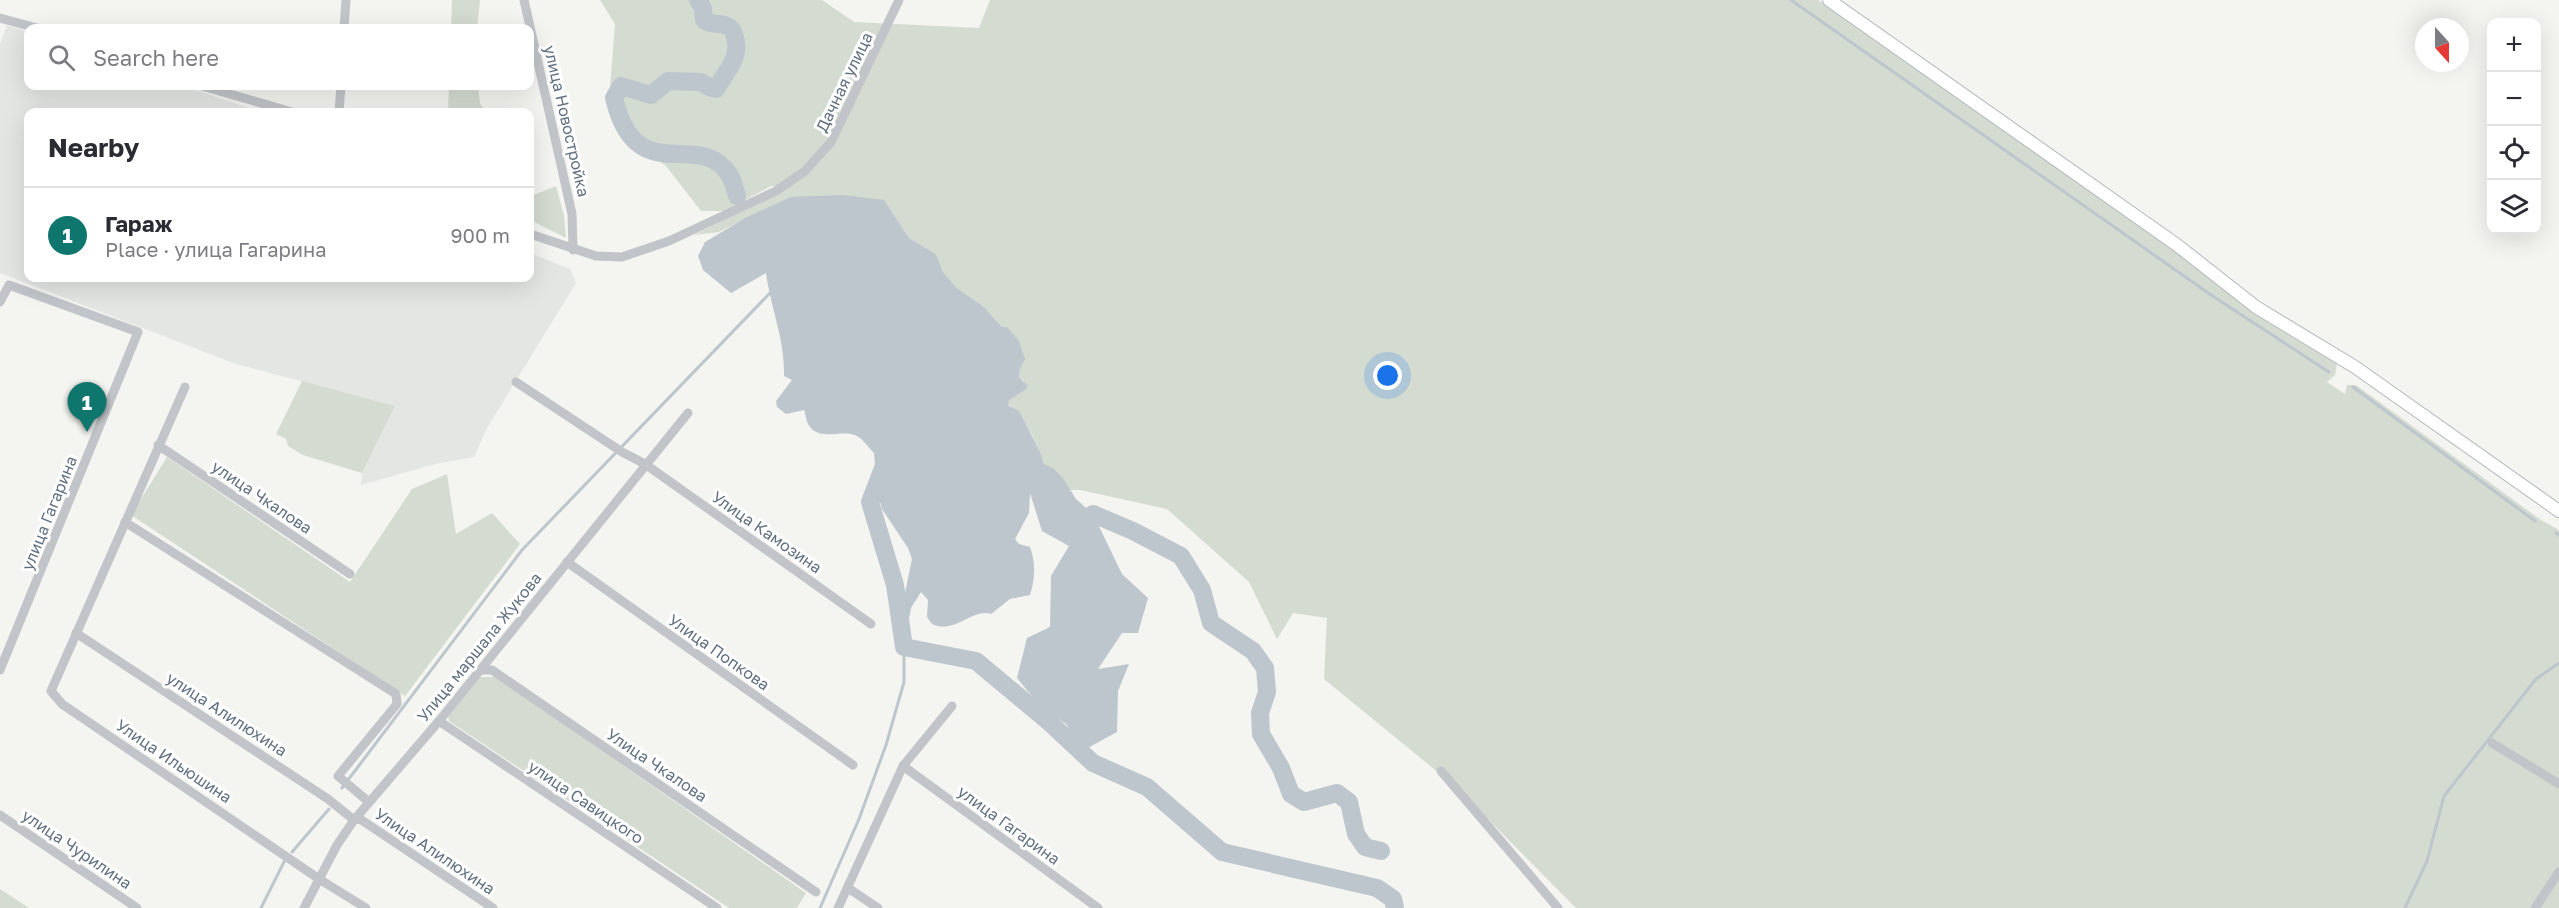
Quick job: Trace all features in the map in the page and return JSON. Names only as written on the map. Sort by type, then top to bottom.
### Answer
[{"type":"street","points":[[344,24],[346,0]]},
{"type":"street","name":"улица Новостройка","points":[[524,0],[529,24]]},
{"type":"street","name":"Дачная улица","points":[[534,235],[596,256],[622,257],[669,241],[776,191],[805,171],[831,142],[899,0]]},
{"type":"street","points":[[1829,0],[2177,245],[2256,307],[2355,367],[2559,511]]},
{"type":"street","points":[[0,18],[24,24]]},
{"type":"street","name":"улица Новостройка","points":[[534,45],[572,214],[573,250]]},
{"type":"street","points":[[216,90],[278,108]]},
{"type":"street","points":[[339,108],[341,90]]},
{"type":"street","name":"улица Гагарина","points":[[0,302],[9,285],[138,332],[0,670]]},
{"type":"street","name":"Улица Камозина","points":[[516,382],[619,450],[645,464],[871,624]]},
{"type":"street","points":[[76,633],[185,387]]},
{"type":"street","name":"Улица маршала Жукова","points":[[304,908],[337,845],[369,802],[439,721],[688,413]]},
{"type":"street","name":"улица Чкалова","points":[[158,445],[350,574]]},
{"type":"street","points":[[125,522],[396,699],[338,776],[369,802]]},
{"type":"street","name":"Улица Попкова","points":[[567,562],[853,765]]},
{"type":"street","name":"Улица Ильюшина","points":[[76,633],[51,691],[62,704],[319,879]]},
{"type":"street","name":"улица Алилюхина","points":[[76,633],[357,819]]},
{"type":"street","name":"Улица Чкалова","points":[[480,670],[492,670],[816,892]]},
{"type":"street","points":[[838,908],[903,766],[952,706]]},
{"type":"street","name":"улица Савицкого","points":[[439,721],[717,908]]},
{"type":"street","points":[[2492,743],[2559,783]]},
{"type":"street","name":"улица Гагарина","points":[[903,766],[1098,908]]},
{"type":"street","points":[[1441,771],[1558,908]]},
{"type":"street","name":"улица Чурилина","points":[[0,815],[137,908]]},
{"type":"street","name":"Улица Алилюхина","points":[[357,819],[493,908]]},
{"type":"street","points":[[2535,908],[2559,872]]},
{"type":"street","points":[[319,879],[366,908]]},
{"type":"street","points":[[848,888],[878,908]]},
{"type":"shaded area","points":[[452,0],[480,0],[477,24],[451,24]]},
{"type":"shaded area","points":[[600,0],[822,0],[854,22],[979,28],[990,0],[1818,0],[2149,230],[2215,283],[2337,363],[2335,375],[2327,382],[2345,394],[2347,385],[2356,385],[2541,520],[2559,530],[2559,908],[1576,908],[1456,787],[1324,679],[1327,618],[1293,613],[1277,639],[1249,582],[1167,509],[1080,490],[1069,490],[1059,474],[1044,464],[1027,427],[1007,401],[1025,390],[1024,381],[1019,377],[1020,368],[1002,327],[984,307],[957,288],[943,272],[936,254],[909,238],[884,200],[759,212],[719,232],[694,235],[787,189],[771,186],[725,211],[701,211],[666,166],[617,132],[609,99],[615,24]]},
{"type":"shaded area","points":[[7,25],[24,31],[24,90],[195,90],[249,108],[24,108],[24,282],[534,282],[534,255],[570,269],[576,283],[487,428],[474,457],[435,464],[361,485],[362,473],[395,406],[236,364],[0,273],[0,44]]},
{"type":"shaded area","points":[[449,90],[478,90],[483,108],[448,108]]},
{"type":"shaded area","points":[[556,186],[564,216],[566,238],[534,222],[534,195]]},
{"type":"shaded area","points":[[843,195],[884,200],[909,238],[936,254],[943,272],[957,288],[984,307],[1002,327],[1007,327],[1019,341],[1025,359],[1020,368],[1019,377],[1028,386],[1008,401],[1009,406],[1019,411],[1044,464],[1053,468],[1062,477],[1076,499],[1093,514],[1122,574],[1148,598],[1138,633],[1122,633],[1098,669],[1129,664],[1118,691],[1117,732],[1084,750],[1066,724],[1040,706],[1017,678],[1027,638],[1050,627],[1051,576],[1069,546],[1042,531],[1030,493],[1029,513],[1015,539],[1019,544],[1030,547],[1032,553],[1034,571],[1030,595],[1010,599],[991,614],[984,613],[956,624],[940,626],[932,624],[927,617],[928,600],[921,592],[911,608],[904,647],[902,608],[912,559],[908,548],[882,509],[877,491],[874,453],[857,436],[845,433],[824,434],[813,430],[808,424],[804,410],[786,414],[777,407],[776,401],[792,380],[784,376],[780,337],[766,273],[731,293],[703,270],[698,256],[705,242],[747,217],[791,197]]},
{"type":"shaded area","points":[[302,381],[395,406],[362,473],[303,455],[288,446],[286,439],[276,434]]},
{"type":"shaded area","points":[[167,457],[350,582],[412,489],[447,474],[456,534],[492,513],[520,544],[405,696],[131,515]]},
{"type":"shaded area","points":[[479,677],[496,677],[806,893],[797,908],[729,908],[449,721],[448,715]]},
{"type":"shaded area","points":[[0,889],[29,908],[0,908]]},
{"type":"waterway","points":[[698,0],[703,8],[704,20],[729,27],[735,37],[734,58],[716,89],[701,82],[668,81],[651,95],[621,86],[614,98],[624,126],[637,143],[652,151],[701,156],[716,161],[729,174],[737,196]]},
{"type":"waterway","points":[[1791,0],[2214,297],[2329,372]]},
{"type":"waterway","points":[[342,788],[522,550],[770,293]]},
{"type":"waterway","points":[[2353,387],[2535,521]]},
{"type":"waterway","points":[[885,463],[870,502],[895,585],[904,647],[976,661],[1048,721],[1093,763],[1147,787],[1222,852],[1377,888],[1393,899],[1395,908]]},
{"type":"waterway","points":[[1074,527],[1093,514],[1133,531],[1181,556],[1202,590],[1211,623],[1253,651],[1265,668],[1267,692],[1260,713],[1261,734],[1281,768],[1291,794],[1304,802],[1337,793],[1349,802],[1356,834],[1365,847],[1381,851]]},
{"type":"waterway","points":[[820,908],[859,819],[886,745],[904,682],[904,647]]},
{"type":"waterway","points":[[2405,908],[2427,861],[2444,796],[2536,679],[2559,663]]},
{"type":"waterway","points":[[292,852],[329,809]]},
{"type":"waterway","points":[[261,908],[284,862]]},
{"type":"place","name":"Гараж","points":[[87,432]]}]
